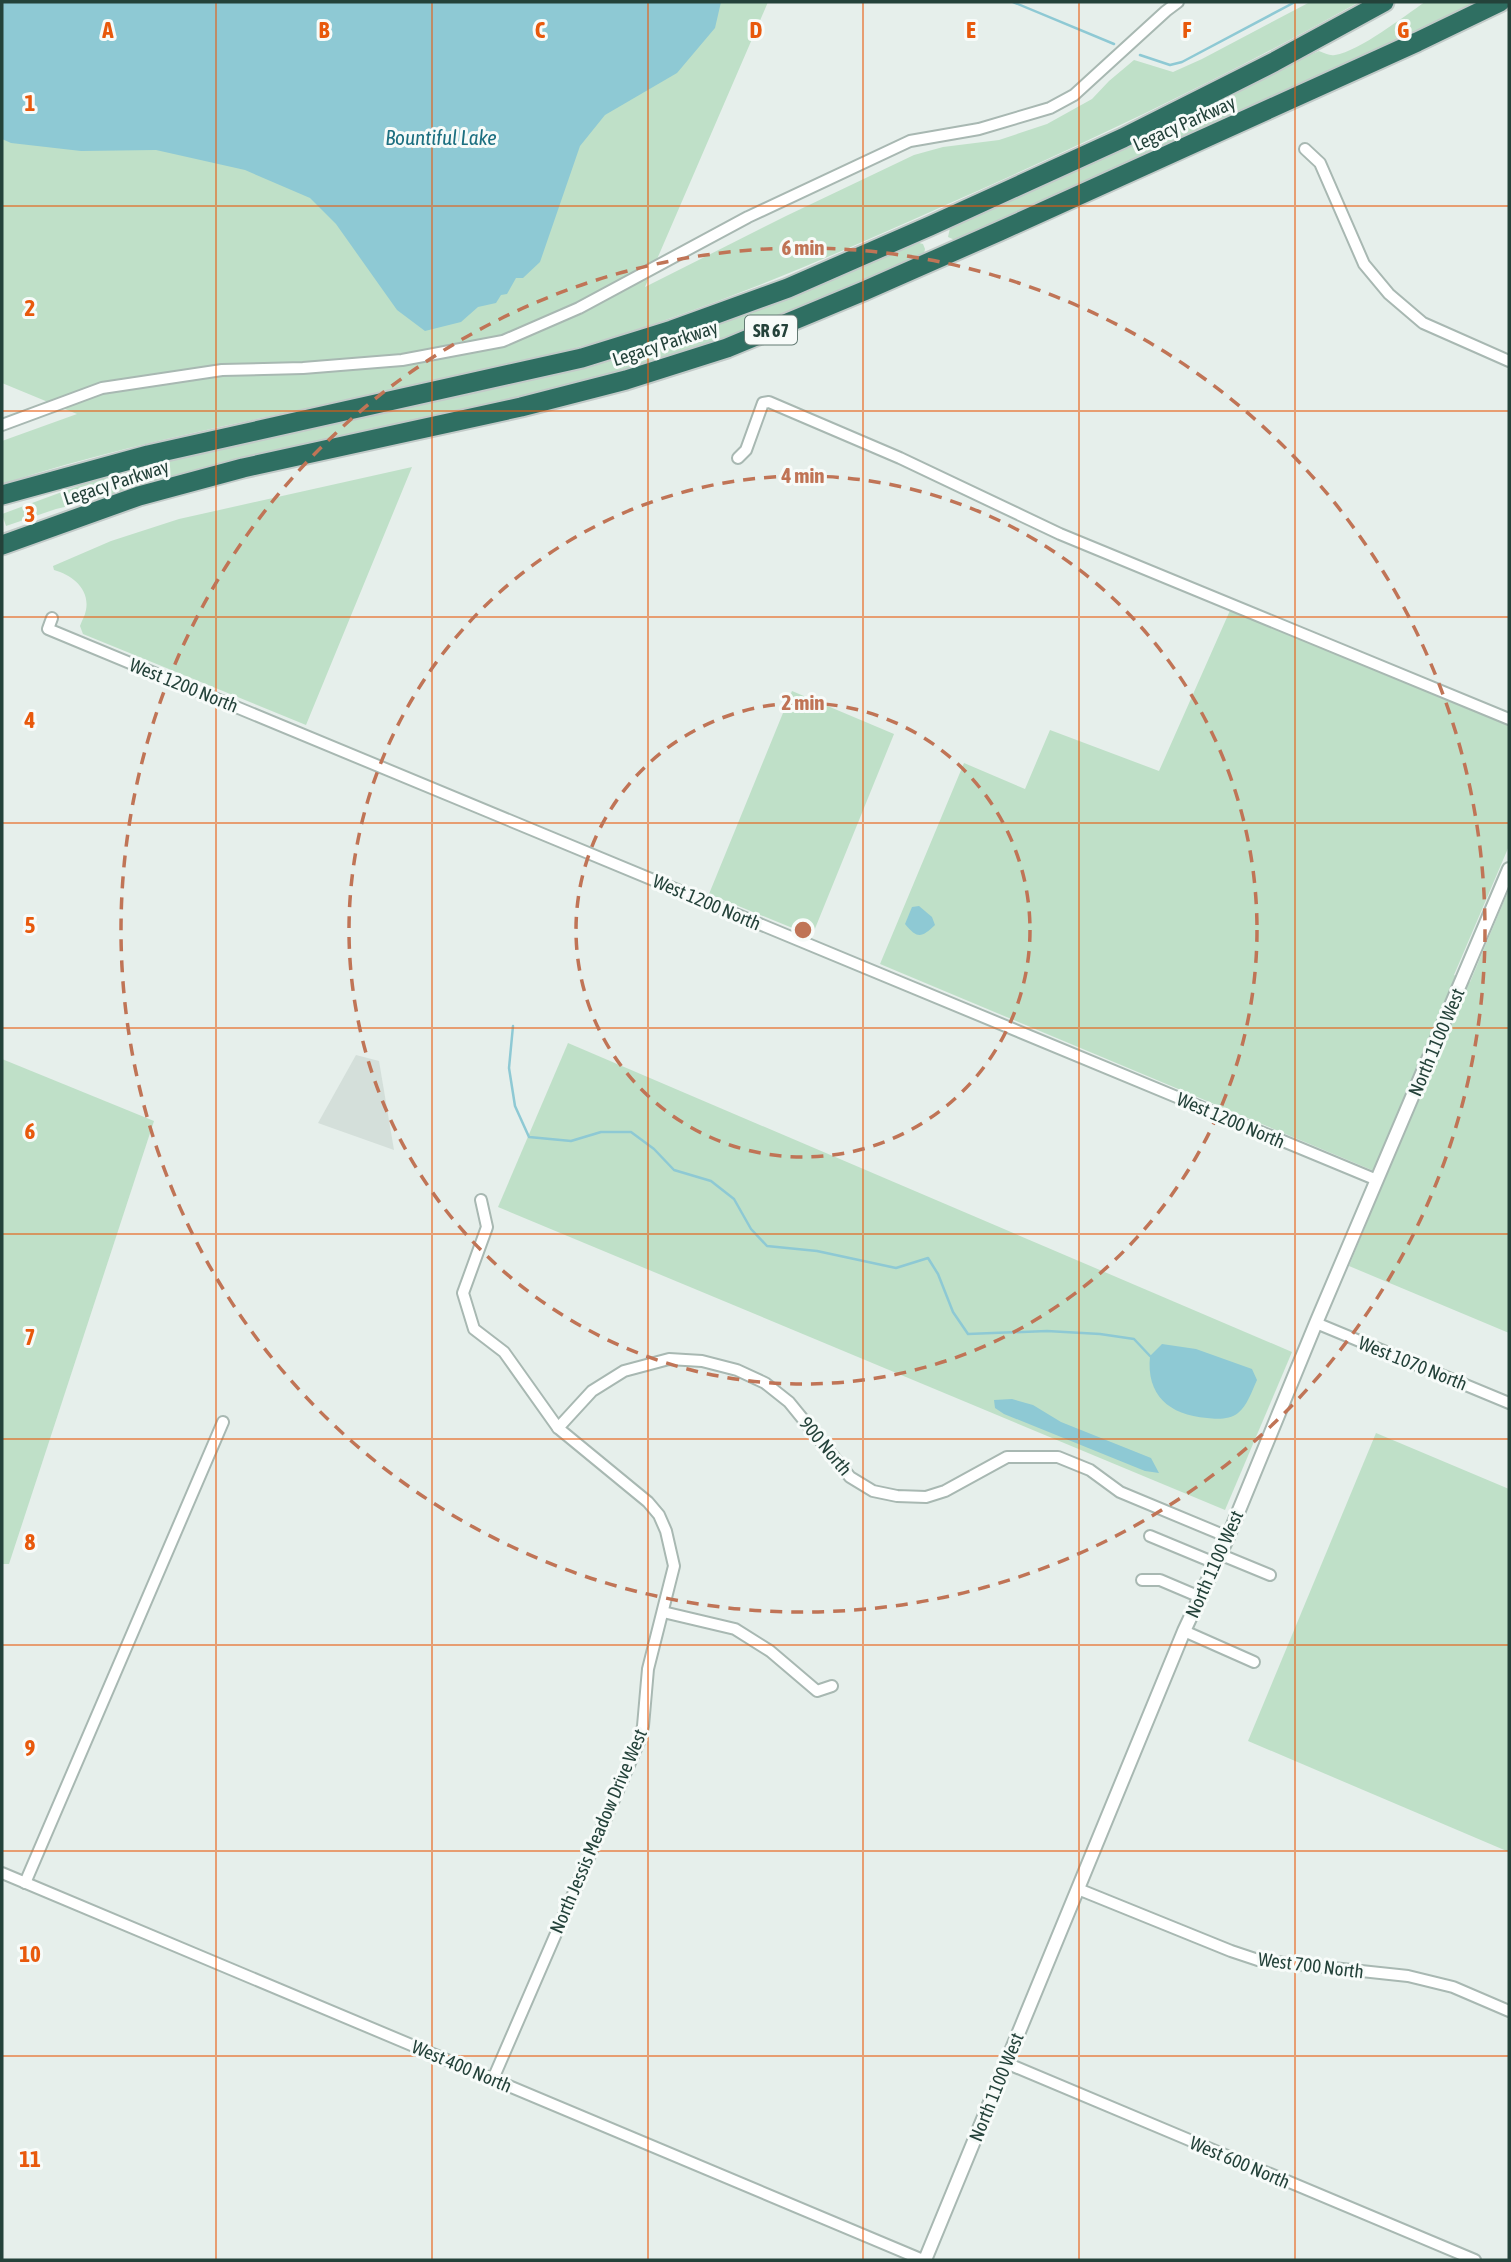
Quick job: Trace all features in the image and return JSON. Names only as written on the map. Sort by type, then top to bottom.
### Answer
[{"type":"highway","name":"Legacy Parkway","points":[[2,495],[148,455],[582,358],[672,330],[800,283],[1123,138],[1274,62],[1384,2]]},
{"type":"highway","name":"Legacy Parkway","points":[[2,545],[139,496],[243,468],[522,407],[613,384],[727,348],[1000,231],[1500,2]]},
{"type":"street","points":[[2,425],[102,388],[222,370],[303,368],[402,360],[503,341],[579,308],[748,217],[911,141],[979,129],[1050,108],[1074,95],[1178,2]]},
{"type":"street","points":[[1305,149],[1320,163],[1364,264],[1389,294],[1423,323],[1509,361]]},
{"type":"street","points":[[738,458],[746,450],[763,403],[769,402],[900,458],[1060,534],[1509,719]]},
{"type":"street","name":"West 1200 North","points":[[52,618],[48,629],[1377,1181]]},
{"type":"street","name":"North 1100 West","points":[[924,2260],[1184,1632],[1228,1536],[1509,869]]},
{"type":"street","name":"North Jessis Meadow Drive West","points":[[481,1200],[487,1227],[463,1293],[474,1329],[504,1352],[558,1429],[648,1502],[659,1515],[666,1531],[674,1566],[648,1669],[639,1742],[493,2079]]},
{"type":"street","name":"West 1070 North","points":[[1316,1323],[1509,1403]]},
{"type":"street","name":"900 North","points":[[558,1429],[592,1391],[624,1371],[669,1359],[702,1361],[737,1370],[765,1383],[789,1402],[850,1477],[873,1491],[897,1496],[926,1497],[945,1490],[1007,1457],[1058,1457],[1090,1470],[1120,1492],[1228,1536]]},
{"type":"street","points":[[25,1882],[223,1422]]},
{"type":"street","points":[[1150,1536],[1270,1575]]},
{"type":"street","points":[[1142,1580],[1160,1580],[1200,1597]]},
{"type":"street","points":[[663,1612],[735,1629],[770,1651],[817,1691],[832,1686]]},
{"type":"street","points":[[1184,1632],[1254,1661]]},
{"type":"street","name":"West 400 North","points":[[2,1873],[924,2260]]},
{"type":"street","name":"West 700 North","points":[[1078,1889],[1258,1960],[1408,1976],[1453,1987],[1509,2011]]},
{"type":"street","name":"West 600 North","points":[[1006,2063],[1475,2260]]},
{"type":"shaded area","points":[[356,1055],[379,1061],[394,1150],[318,1123]]},
{"type":"green space","points":[[2,2],[768,2],[645,287],[914,155],[943,147],[999,140],[1047,124],[1092,99],[1134,60],[1173,72],[1310,2],[1359,2],[1207,83],[1053,157],[810,264],[671,318],[575,348],[503,366],[144,444],[2,484],[2,441],[77,414],[2,383]]},
{"type":"green space","points":[[1425,2],[1482,2],[955,240],[948,237],[950,228],[1282,67],[1319,51],[1335,55],[1357,47]]},
{"type":"green space","points":[[916,242],[923,244],[924,254],[750,330],[645,364],[527,396],[192,471],[115,495],[56,509],[6,526],[2,514],[81,485],[81,481],[145,464],[594,363],[723,322]]},
{"type":"green space","points":[[412,467],[306,725],[83,634],[80,626],[87,602],[82,589],[73,579],[54,570],[53,566],[111,541],[179,519]]},
{"type":"green space","points":[[1232,606],[1509,723],[1509,846],[1454,975],[1470,982],[1509,889],[1509,1333],[1349,1266],[1386,1176],[880,964],[964,763],[1025,789],[1050,730],[1159,771]]},
{"type":"green space","points":[[792,691],[894,734],[812,936],[709,894]]},
{"type":"green space","points":[[568,1043],[1292,1352],[1225,1510],[498,1207]]},
{"type":"green space","points":[[2,1059],[154,1121],[9,1564],[2,1564]]},
{"type":"green space","points":[[1376,1433],[1509,1489],[1509,1852],[1248,1741]]},
{"type":"water","name":"Bountiful Lake","points":[[2,2],[721,2],[715,28],[677,73],[605,115],[580,146],[540,262],[523,278],[516,278],[507,294],[501,295],[496,303],[478,307],[461,322],[425,331],[397,310],[336,224],[310,198],[245,170],[156,150],[81,151],[11,143],[2,139]]},
{"type":"water","points":[[919,906],[932,917],[935,925],[927,932],[917,935],[905,924],[912,907]]},
{"type":"water","points":[[1162,1344],[1196,1349],[1252,1369],[1257,1380],[1241,1410],[1235,1415],[1219,1419],[1193,1416],[1171,1407],[1156,1392],[1150,1370],[1150,1356]]},
{"type":"water","points":[[1012,1399],[1033,1405],[1061,1422],[1151,1458],[1159,1473],[1145,1471],[995,1408],[994,1400]]},
{"type":"waterway","points":[[1013,2],[1114,44]]},
{"type":"waterway","points":[[1140,55],[1170,65],[1182,62],[1295,2]]},
{"type":"waterway","points":[[513,1026],[509,1068],[515,1106],[529,1137],[571,1141],[601,1132],[631,1132],[654,1149],[674,1170],[711,1181],[734,1199],[751,1229],[767,1246],[817,1251],[896,1268],[928,1258],[938,1274],[953,1312],[968,1334],[1047,1331],[1100,1334],[1134,1339],[1150,1356]]}]
